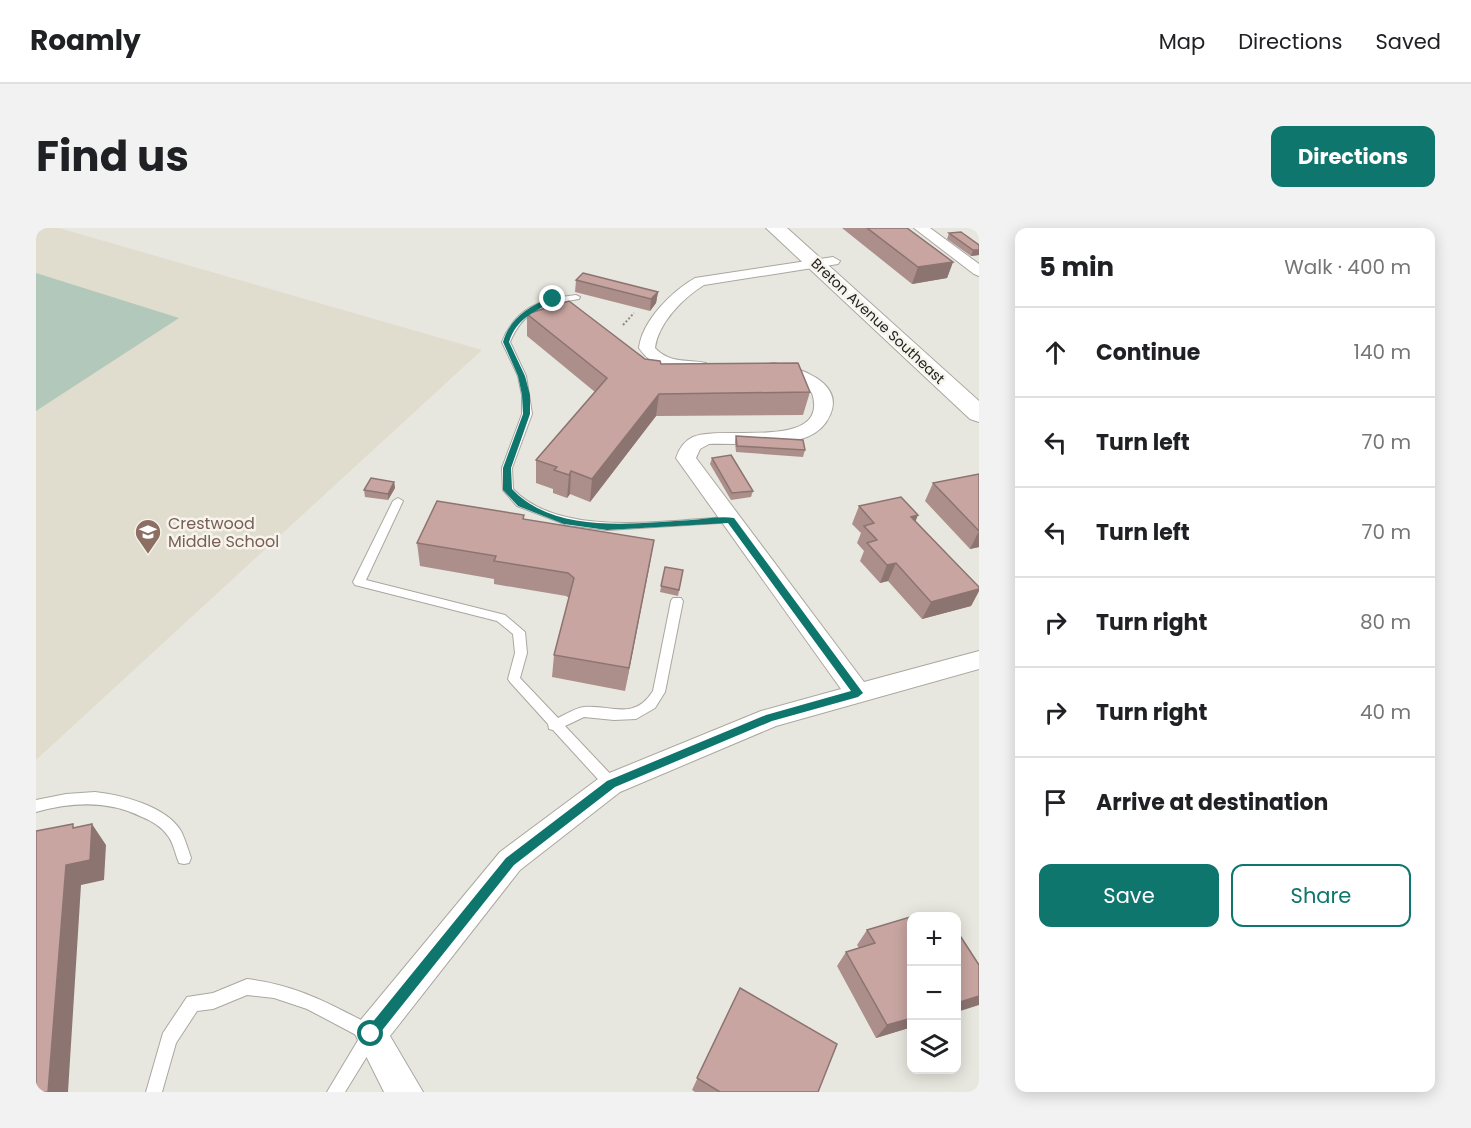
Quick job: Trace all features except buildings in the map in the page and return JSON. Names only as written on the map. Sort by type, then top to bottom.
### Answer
[{"type":"main road","name":"Breton Avenue Southeast","points":[[776,228],[824,262],[979,388]]},
{"type":"main road","name":"Breton Avenue Southeast","points":[[795,228],[824,262],[979,414]]},
{"type":"street","points":[[921,228],[979,271]]},
{"type":"street","points":[[716,367],[669,364],[650,354],[646,348],[652,330],[687,289],[707,278],[824,262]]},
{"type":"street","points":[[760,367],[780,369],[803,377],[816,387],[824,400],[824,411],[820,420],[800,434],[707,438],[696,441],[688,449],[686,458],[858,693]]},
{"type":"street","points":[[406,1092],[396,1080],[371,1034],[510,861],[611,784],[770,718],[979,660]]},
{"type":"lane","points":[[576,297],[553,299],[537,305],[523,315],[510,330],[506,342],[522,376],[526,395],[526,414],[507,468],[507,490],[521,504],[567,522],[607,527],[731,520]]},
{"type":"lane","points":[[398,501],[359,582],[501,618],[519,632],[521,653],[514,679],[554,725],[611,784]]},
{"type":"lane","points":[[554,725],[583,712],[614,715],[636,714],[651,705],[659,692],[677,601]]},
{"type":"lane","points":[[36,806],[54,801],[107,797],[135,805],[159,818],[175,834],[184,858]]},
{"type":"lane","points":[[154,1092],[169,1039],[194,1004],[213,1001],[247,987],[274,990],[309,1002],[371,1034],[335,1092]]},
{"type":"path","points":[[623,324],[634,313]]},
{"type":"shaded area","name":"Crestwood Middle School","points":[[36,228],[59,228],[482,350],[36,760]]},
{"type":"green space","points":[[36,273],[179,318],[36,411]]},
{"type":"place","name":"Crestwood Middle School","points":[[148,555]]},
{"type":"route","points":[[371,1034],[510,861],[611,784],[770,718],[858,693],[731,520],[607,527],[567,522],[521,504],[507,490],[507,468],[526,414],[526,395],[522,376],[509,353],[506,342],[510,330],[523,315],[537,305],[553,299]]}]
